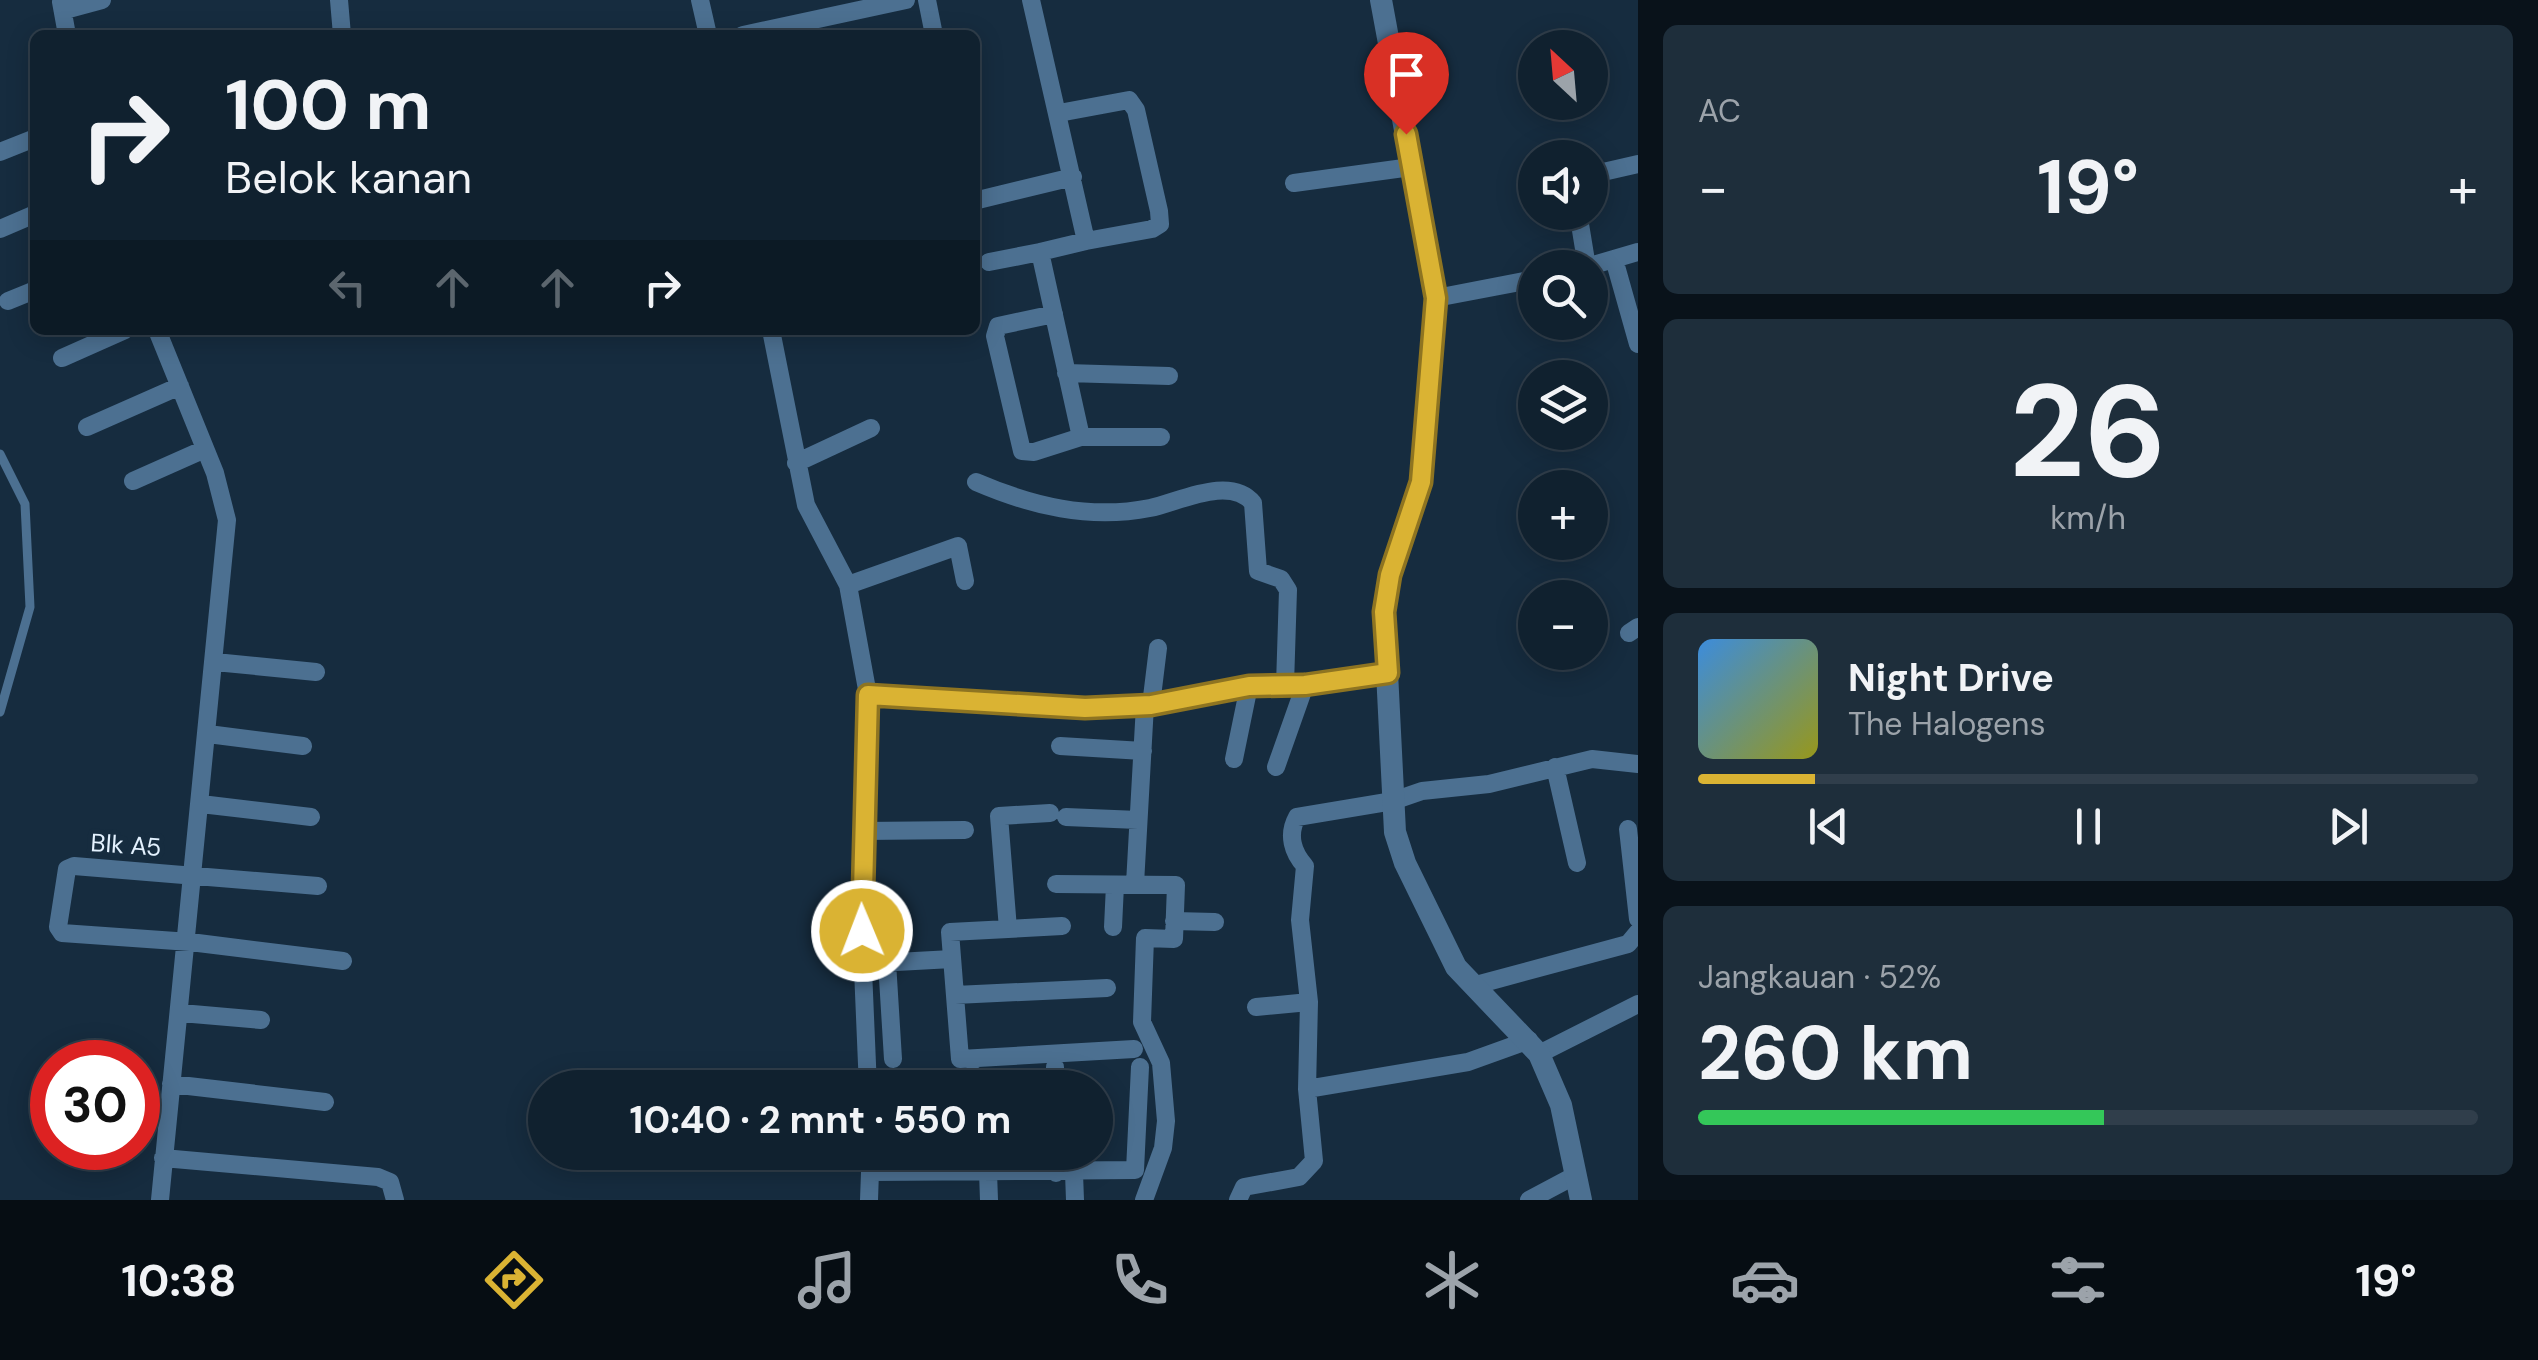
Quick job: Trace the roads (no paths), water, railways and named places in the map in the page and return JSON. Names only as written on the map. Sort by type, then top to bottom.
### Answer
[{"type":"street","points":[[66,30],[63,5],[102,0]]},
{"type":"street","points":[[339,0],[342,30]]},
{"type":"street","points":[[700,0],[707,30]]},
{"type":"street","points":[[765,30],[906,0]]},
{"type":"street","points":[[926,0],[933,30]]},
{"type":"street","points":[[1031,0],[1086,241]]},
{"type":"street","points":[[1381,0],[1436,298],[1421,482],[1390,575],[1384,612],[1393,801],[1404,863],[1436,934],[1456,967],[1534,1047],[1561,1105],[1581,1200]]},
{"type":"street","points":[[989,262],[1152,229],[1160,224],[1136,110],[1129,100],[1059,114]]},
{"type":"street","points":[[0,152],[30,140]]},
{"type":"street","points":[[1608,170],[1638,164]]},
{"type":"street","points":[[1294,184],[1410,166]]},
{"type":"street","points":[[980,200],[1073,177]]},
{"type":"street","points":[[0,228],[30,216]]},
{"type":"street","points":[[1040,252],[1081,437]]},
{"type":"street","points":[[1608,261],[1638,252]]},
{"type":"street","points":[[1614,259],[1638,344]]},
{"type":"street","points":[[1436,298],[1518,282]]},
{"type":"street","points":[[8,302],[30,292]]},
{"type":"street","points":[[1054,314],[998,326],[996,351],[1022,451],[1034,452],[1081,437],[1162,437]]},
{"type":"street","points":[[62,358],[114,335]]},
{"type":"street","points":[[159,335],[206,449],[227,520],[160,1200]]},
{"type":"street","points":[[772,335],[806,505],[848,585],[868,695],[863,831],[867,1070]]},
{"type":"street","points":[[1066,373],[1170,376]]},
{"type":"street","points":[[87,427],[180,386]]},
{"type":"street","points":[[796,464],[871,428]]},
{"type":"street","points":[[133,480],[206,449]]},
{"type":"street","points":[[976,482],[1023,503],[1088,513],[1153,507],[1200,494],[1236,491],[1247,495],[1253,503],[1258,572],[1281,579],[1288,590],[1285,686]]},
{"type":"street","points":[[848,585],[958,546],[965,581]]},
{"type":"street","points":[[1135,884],[1143,750],[1158,648]]},
{"type":"street","points":[[215,662],[316,672]]},
{"type":"street","points":[[868,695],[1085,708],[1148,705],[1249,686],[1305,685],[1388,673]]},
{"type":"street","points":[[1276,767],[1305,685]]},
{"type":"street","points":[[1234,759],[1249,686]]},
{"type":"street","points":[[208,734],[303,746]]},
{"type":"street","points":[[1060,746],[1143,750]]},
{"type":"street","points":[[1238,1200],[1244,1187],[1293,1179],[1314,1161],[1307,1089],[1309,1002],[1300,920],[1305,866],[1295,855],[1294,822],[1301,815],[1393,801],[1422,791],[1490,784],[1592,758],[1638,764]]},
{"type":"street","points":[[1555,767],[1576,863]]},
{"type":"street","points":[[200,804],[312,817]]},
{"type":"street","points":[[1008,929],[999,816],[1138,820]]},
{"type":"street","points":[[1628,829],[1638,918]]},
{"type":"street","points":[[863,831],[965,830]]},
{"type":"street","name":"Blk A5","points":[[188,942],[62,933],[58,927],[70,867],[194,875]]},
{"type":"street","points":[[194,875],[318,886]]},
{"type":"street","points":[[1056,884],[1176,885],[1174,939],[1145,938],[1142,1022],[1161,1062],[1166,1120],[1163,1148],[1144,1200]]},
{"type":"street","points":[[1113,928],[1115,884]]},
{"type":"street","points":[[1174,921],[1215,922]]},
{"type":"street","points":[[959,1170],[1130,1172],[1138,1167],[1137,1058],[960,1059],[950,932],[1062,926]]},
{"type":"street","points":[[1476,984],[1628,944],[1638,932]]},
{"type":"street","points":[[188,942],[344,961]]},
{"type":"street","points":[[863,964],[952,959]]},
{"type":"street","points":[[886,962],[893,1059]]},
{"type":"street","points":[[955,995],[1106,988]]},
{"type":"street","points":[[1256,1006],[1309,1002]]},
{"type":"street","points":[[1307,1089],[1534,1047],[1638,1004]]},
{"type":"street","points":[[181,1013],[261,1020]]},
{"type":"street","points":[[171,1084],[325,1102]]},
{"type":"street","points":[[163,1158],[378,1178],[390,1182],[395,1200]]},
{"type":"street","points":[[869,1170],[869,1200]]},
{"type":"street","points":[[1064,1170],[1075,1200]]},
{"type":"street","points":[[982,1172],[989,1200]]},
{"type":"street","points":[[1529,1200],[1576,1175]]},
{"type":"lane","points":[[0,454],[25,504],[30,607],[0,712]]}]
